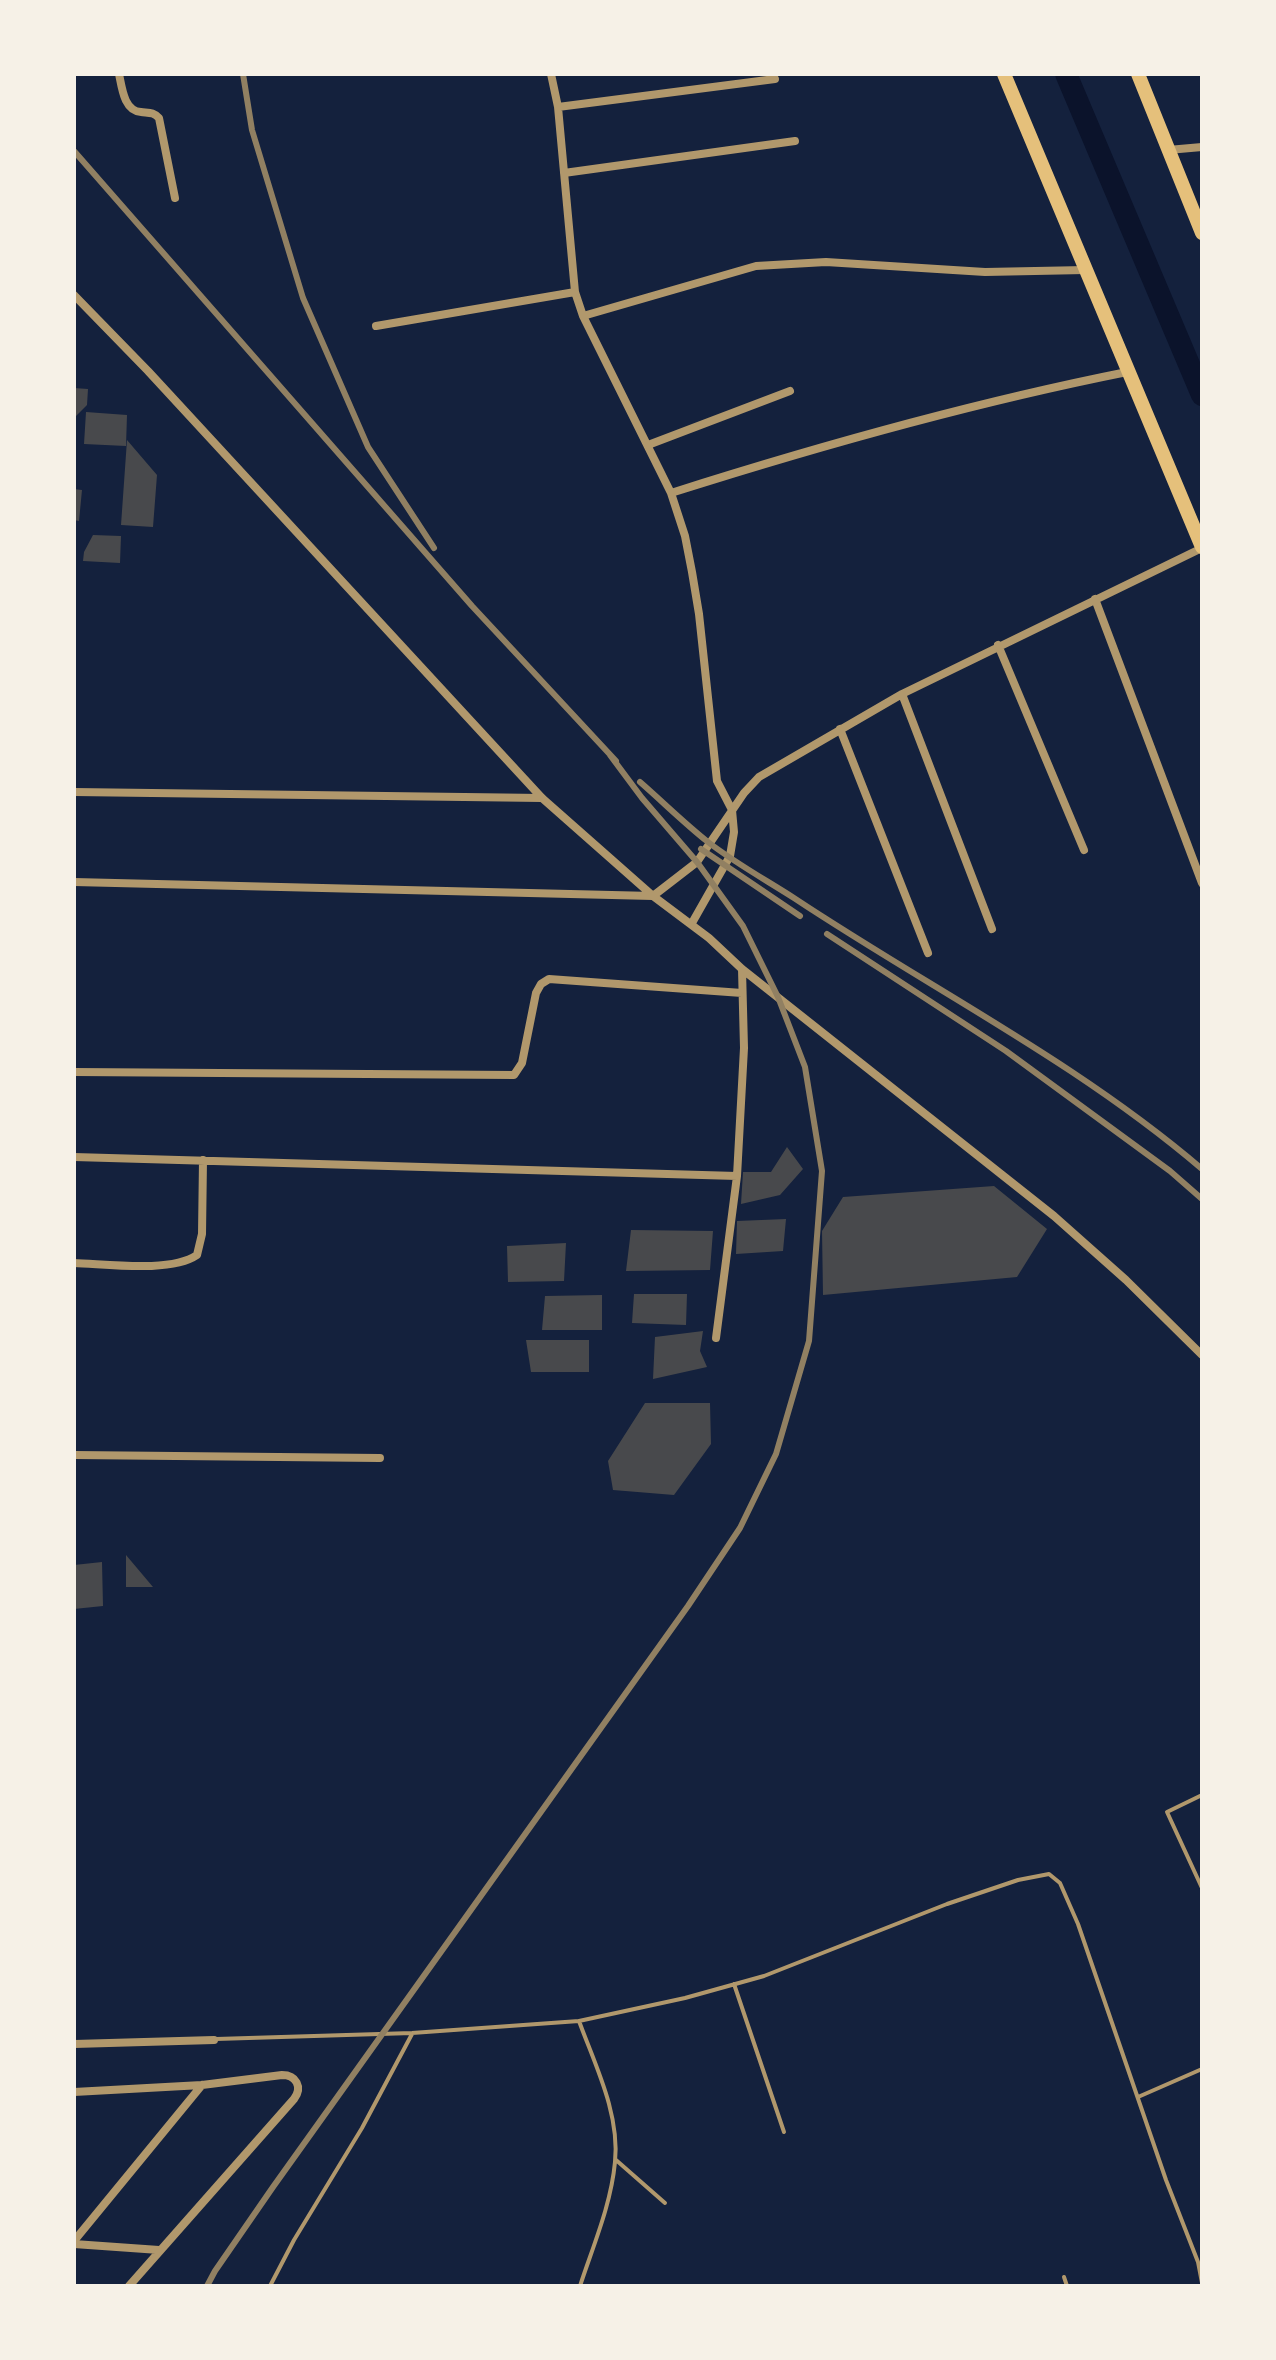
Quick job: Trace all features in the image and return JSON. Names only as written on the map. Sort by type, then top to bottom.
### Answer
[{"type":"main road","points":[[1004,74],[1202,548]]},
{"type":"main road","points":[[1138,74],[1202,233]]},
{"type":"street","points":[[119,74],[131,109],[155,114],[159,118],[175,198]]},
{"type":"street","points":[[551,74],[558,107],[575,292],[583,316],[671,493],[685,536],[699,614],[717,781],[732,810],[734,832],[730,856],[694,922]]},
{"type":"street","points":[[558,107],[775,79]]},
{"type":"street","points":[[564,173],[795,141]]},
{"type":"street","points":[[1168,150],[1202,147]]},
{"type":"street","points":[[583,316],[756,266],[826,262],[985,272],[1085,270]]},
{"type":"street","points":[[376,326],[575,292]]},
{"type":"street","points":[[74,295],[148,371],[542,798],[694,922],[742,969],[1054,1216],[1126,1280],[1202,1355]]},
{"type":"street","points":[[671,493],[867,433],[965,407],[1127,372]]},
{"type":"street","points":[[648,445],[790,391]]},
{"type":"street","points":[[74,882],[656,894],[697,862],[759,777],[902,694],[1202,548]]},
{"type":"street","points":[[1095,599],[1202,883]]},
{"type":"street","points":[[998,645],[1084,850]]},
{"type":"street","points":[[902,694],[992,929]]},
{"type":"street","points":[[840,729],[928,953]]},
{"type":"street","points":[[74,792],[542,798]]},
{"type":"street","points":[[716,1338],[737,1176],[744,1048],[742,969]]},
{"type":"street","points":[[74,1072],[514,1075],[522,1063],[536,993],[541,984],[549,979],[742,993]]},
{"type":"street","points":[[74,1157],[737,1176]]},
{"type":"street","points":[[74,1263],[145,1265],[187,1262],[197,1255],[202,1234],[203,1160]]},
{"type":"street","points":[[74,1455],[380,1458]]},
{"type":"street","points":[[74,2044],[214,2040]]},
{"type":"street","points":[[74,2092],[202,2085],[288,2075],[299,2088],[294,2099],[129,2286]]},
{"type":"street","points":[[74,2242],[202,2085]]},
{"type":"street","points":[[74,2242],[159,2250]]},
{"type":"lane","points":[[1202,1795],[1167,1812],[1202,1888]]},
{"type":"lane","points":[[214,2040],[412,2033],[579,2021],[685,1998],[764,1976],[947,1904],[1018,1880],[1049,1874],[1060,1883],[1078,1924],[1198,2262],[1202,2283]]},
{"type":"lane","points":[[734,1984],[784,2132]]},
{"type":"lane","points":[[579,2021],[611,2110],[616,2160],[608,2200],[580,2286]]},
{"type":"lane","points":[[270,2286],[294,2240],[362,2128],[412,2033]]},
{"type":"lane","points":[[1138,2097],[1202,2069]]},
{"type":"lane","points":[[616,2160],[665,2203]]},
{"type":"lane","points":[[1064,2277],[1067,2286]]},
{"type":"building","points":[[74,388],[88,389],[87,405],[74,418]]},
{"type":"building","points":[[86,412],[127,415],[126,446],[84,444]]},
{"type":"building","points":[[127,440],[157,475],[153,527],[121,525]]},
{"type":"building","points":[[74,489],[82,490],[79,521],[74,520]]},
{"type":"building","points":[[93,535],[121,536],[120,563],[83,561]]},
{"type":"building","points":[[787,1147],[803,1169],[780,1195],[741,1204],[743,1172],[771,1172]]},
{"type":"building","points":[[994,1186],[1047,1229],[1017,1277],[823,1295],[822,1231],[843,1197]]},
{"type":"building","points":[[786,1219],[783,1251],[736,1254],[737,1221]]},
{"type":"building","points":[[631,1230],[713,1231],[710,1270],[626,1271]]},
{"type":"building","points":[[566,1243],[564,1281],[508,1282],[507,1246]]},
{"type":"building","points":[[634,1294],[687,1294],[686,1325],[632,1323]]},
{"type":"building","points":[[602,1295],[602,1330],[542,1330],[545,1296]]},
{"type":"building","points":[[703,1331],[700,1351],[707,1367],[653,1379],[655,1337]]},
{"type":"building","points":[[526,1340],[589,1340],[589,1372],[531,1372]]},
{"type":"building","points":[[645,1403],[710,1403],[711,1444],[674,1495],[613,1490],[608,1461]]},
{"type":"building","points":[[126,1555],[153,1587],[126,1587]]},
{"type":"building","points":[[102,1562],[103,1606],[74,1609],[74,1565]]},
{"type":"waterway","points":[[1066,74],[1202,395]]},
{"type":"railway","points":[[243,74],[252,130],[303,298],[368,447],[434,548]]},
{"type":"railway","points":[[74,151],[472,606],[616,761]]},
{"type":"railway","points":[[207,2286],[273,2187],[688,1606],[740,1528],[776,1454],[809,1341],[822,1171],[805,1067],[778,997],[743,926],[697,862],[610,755]]},
{"type":"railway","points":[[640,782],[699,835],[729,857],[1054,1060],[1154,1130],[1202,1169]]},
{"type":"railway","points":[[701,849],[800,916]]},
{"type":"railway","points":[[827,934],[1006,1051],[1170,1171],[1202,1199]]}]
